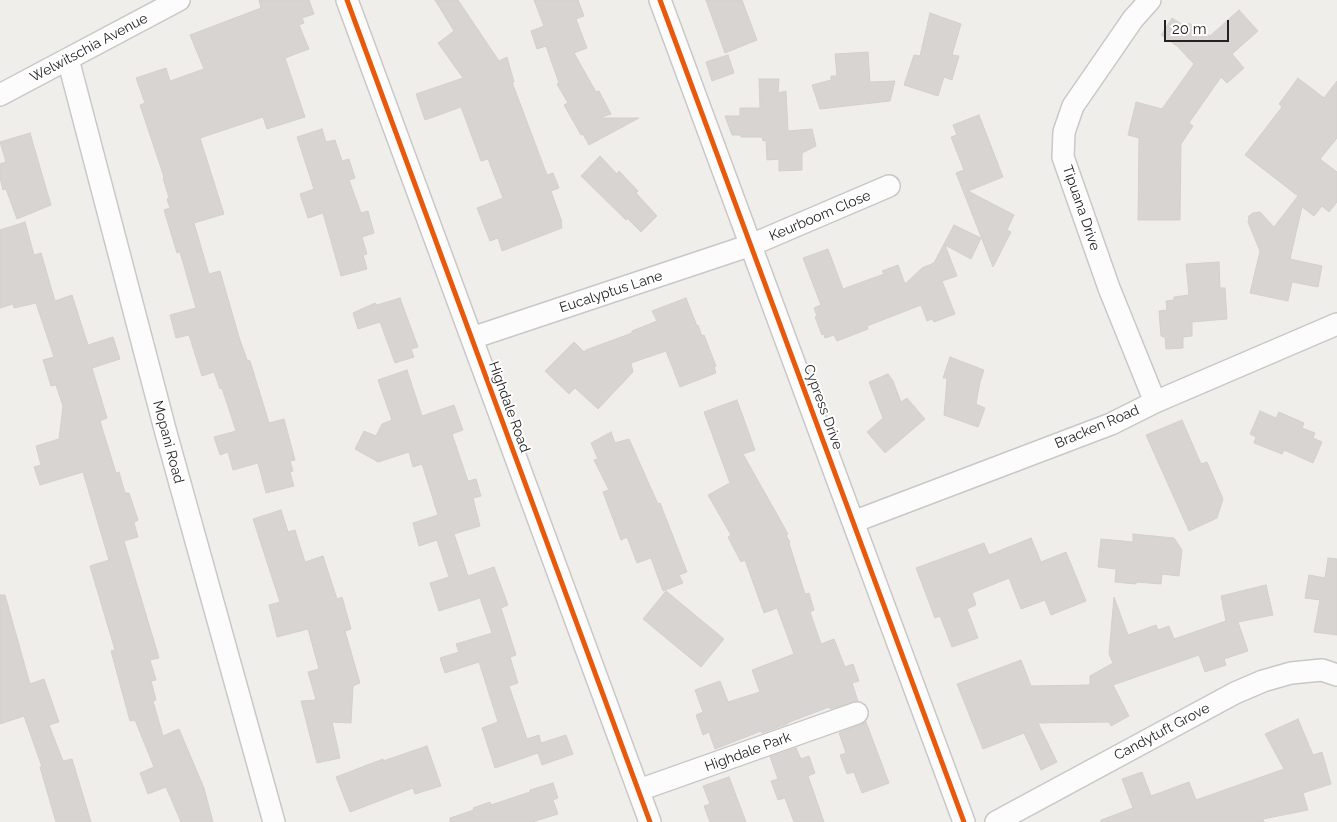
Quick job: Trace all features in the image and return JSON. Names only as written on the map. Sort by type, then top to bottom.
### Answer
[{"type":"street","name":"Welwitschia Avenue","points":[[0,95],[178,0]]},
{"type":"street","name":"Highdale Road","points":[[347,0],[650,822]]},
{"type":"street","name":"Cypress Drive","points":[[660,0],[964,822]]},
{"type":"street","name":"Tipuana Drive","points":[[1150,0],[1133,19],[1073,106],[1064,132],[1063,150],[1068,172],[1100,261],[1155,402]]},
{"type":"street","name":"Mopani Road","points":[[68,60],[158,407],[274,822]]},
{"type":"street","name":"Keurboom Close","points":[[751,245],[889,186]]},
{"type":"street","name":"Eucalyptus Lane","points":[[472,338],[751,245]]},
{"type":"street","name":"Bracken Road","points":[[853,522],[1111,424],[1155,402],[1337,324]]},
{"type":"street","name":"Candytuft Grove","points":[[996,822],[1234,693],[1263,681],[1291,673],[1322,670],[1337,674]]},
{"type":"street","name":"Highdale Park","points":[[639,790],[857,713]]},
{"type":"building","points":[[259,0],[309,0],[314,14],[302,18],[304,23],[299,25],[309,49],[285,58],[305,117],[267,129],[263,117],[200,138],[224,214],[194,223],[209,274],[220,271],[239,337],[247,360],[250,361],[269,423],[284,419],[295,460],[290,461],[293,471],[290,472],[294,486],[266,493],[258,463],[233,470],[228,452],[220,455],[214,437],[236,431],[222,388],[220,389],[214,372],[202,376],[189,335],[176,338],[170,315],[196,308],[180,252],[177,253],[164,210],[170,208],[167,199],[169,198],[140,105],[145,103],[136,78],[166,68],[170,81],[204,69],[190,35],[261,8]]},
{"type":"building","points":[[435,0],[458,0],[499,61],[507,57],[514,82],[512,82],[547,175],[553,173],[559,188],[551,191],[562,222],[562,228],[502,251],[498,238],[490,241],[477,208],[503,198],[488,159],[481,161],[461,107],[425,120],[416,94],[463,78],[438,43],[454,31]]},
{"type":"building","points":[[534,0],[578,0],[584,16],[576,19],[587,48],[574,53],[596,92],[599,91],[611,114],[599,118],[639,118],[589,145],[564,105],[568,103],[557,84],[559,83],[546,46],[537,49],[531,31],[544,26]]},
{"type":"building","points":[[706,0],[742,0],[757,40],[725,53]]},
{"type":"building","points":[[1239,10],[1258,31],[1232,54],[1244,68],[1227,83],[1221,77],[1189,123],[1193,126],[1181,144],[1180,220],[1138,220],[1139,138],[1128,135],[1136,102],[1162,109],[1194,64],[1177,46],[1161,35],[1172,18],[1186,27],[1189,23],[1210,36]]},
{"type":"building","points":[[930,13],[961,24],[952,55],[959,56],[952,80],[944,77],[938,96],[904,85],[914,55],[920,56]]},
{"type":"building","points":[[868,52],[870,82],[895,81],[890,101],[820,109],[812,85],[831,80],[831,76],[837,76],[835,54]]},
{"type":"building","points":[[728,55],[734,73],[712,81],[706,62]]},
{"type":"building","points":[[1298,78],[1324,98],[1337,81],[1337,138],[1320,159],[1337,172],[1337,202],[1329,212],[1322,206],[1314,216],[1302,207],[1290,259],[1322,266],[1318,287],[1292,282],[1288,301],[1250,293],[1260,251],[1248,222],[1249,216],[1260,212],[1274,227],[1298,196],[1245,155],[1282,107],[1279,104]]},
{"type":"building","points":[[759,79],[779,79],[778,93],[786,91],[788,131],[812,129],[816,146],[802,153],[802,170],[779,171],[779,159],[767,160],[766,140],[763,141],[762,137],[732,135],[725,116],[740,116],[740,108],[760,108]]},
{"type":"building","points":[[979,115],[1003,177],[968,191],[1014,215],[1007,230],[1011,232],[993,267],[956,173],[964,170],[951,137],[957,135],[953,125]]},
{"type":"building","points":[[322,129],[326,142],[335,140],[342,161],[349,159],[355,178],[349,180],[361,213],[368,211],[374,233],[362,237],[367,254],[363,255],[367,269],[341,276],[323,213],[308,218],[300,194],[314,189],[297,137]]},
{"type":"building","points":[[30,133],[51,205],[17,219],[6,189],[3,190],[0,178],[0,164],[6,162],[0,142]]},
{"type":"building","points":[[600,156],[617,174],[619,171],[638,191],[636,193],[657,216],[641,232],[581,176]]},
{"type":"building","points":[[25,222],[34,255],[41,253],[55,301],[72,295],[88,345],[113,337],[120,359],[92,368],[107,418],[100,421],[116,473],[119,472],[125,493],[129,493],[138,520],[134,523],[138,537],[124,541],[159,658],[150,660],[156,680],[151,681],[156,700],[153,701],[163,736],[179,729],[204,788],[213,822],[181,822],[166,787],[148,794],[140,773],[154,767],[135,720],[130,721],[111,651],[115,650],[90,566],[109,560],[83,472],[40,485],[34,467],[41,465],[36,446],[59,439],[63,406],[56,385],[51,386],[43,360],[54,357],[36,303],[14,308],[13,304],[0,308],[0,230]]},
{"type":"building","points":[[954,225],[981,238],[971,259],[945,245],[957,276],[942,281],[955,314],[934,322],[932,319],[927,321],[921,305],[867,326],[868,329],[837,341],[834,335],[825,338],[824,334],[822,335],[815,317],[817,316],[814,308],[821,305],[803,258],[828,249],[843,289],[884,274],[882,271],[898,265],[905,284],[922,268],[934,263]]},
{"type":"building","points":[[1219,262],[1220,288],[1225,288],[1227,319],[1192,322],[1192,336],[1183,337],[1183,348],[1166,349],[1165,337],[1161,336],[1159,311],[1167,310],[1166,301],[1174,300],[1174,297],[1189,295],[1186,264]]},
{"type":"building","points":[[400,298],[418,347],[411,349],[414,357],[395,363],[380,322],[358,329],[353,313],[375,303],[377,305]]},
{"type":"building","points":[[686,298],[697,326],[702,336],[704,335],[716,366],[714,367],[716,373],[680,387],[666,351],[631,363],[633,372],[598,409],[575,388],[569,394],[545,371],[574,342],[584,352],[657,321],[652,311]]},
{"type":"building","points":[[950,357],[984,370],[976,404],[985,408],[978,427],[944,415],[947,378],[943,378]]},
{"type":"building","points":[[407,370],[422,416],[454,405],[463,430],[452,434],[468,481],[476,479],[481,496],[473,498],[480,526],[454,534],[468,576],[494,567],[508,605],[501,608],[516,655],[510,657],[518,683],[509,686],[527,739],[539,735],[541,743],[566,735],[573,754],[542,765],[538,753],[495,768],[482,728],[498,722],[479,662],[445,673],[440,658],[459,652],[456,644],[492,633],[480,598],[439,611],[430,583],[449,577],[437,540],[419,546],[413,523],[438,515],[422,464],[413,467],[409,452],[378,462],[355,449],[364,431],[376,436],[382,424],[392,420],[378,380]]},
{"type":"building","points":[[888,374],[893,381],[901,402],[907,398],[925,419],[885,453],[867,432],[883,418],[869,382]]},
{"type":"building","points":[[737,400],[755,450],[743,454],[788,534],[786,535],[790,542],[805,594],[809,593],[814,610],[810,612],[821,644],[834,639],[845,667],[853,664],[859,681],[852,683],[858,701],[830,709],[829,707],[715,749],[709,732],[703,735],[696,715],[703,712],[695,690],[720,681],[728,702],[760,692],[752,670],[794,654],[777,608],[764,613],[745,560],[741,562],[728,537],[731,535],[708,495],[730,483],[704,412]]},
{"type":"building","points":[[1260,411],[1276,418],[1279,412],[1304,423],[1302,428],[1315,433],[1313,438],[1322,442],[1313,463],[1284,450],[1282,454],[1254,443],[1256,437],[1250,434]]},
{"type":"building","points":[[1182,420],[1201,464],[1207,462],[1223,499],[1217,518],[1189,531],[1146,435]]},
{"type":"building","points":[[611,432],[615,443],[629,439],[658,504],[660,503],[687,572],[679,575],[683,583],[663,591],[651,558],[637,563],[627,537],[621,540],[603,492],[609,490],[594,460],[598,459],[591,443]]},
{"type":"building","points":[[281,510],[288,532],[295,530],[305,562],[323,556],[337,599],[342,597],[351,629],[345,631],[360,683],[353,686],[351,723],[332,722],[340,758],[317,763],[301,701],[316,700],[308,672],[319,669],[308,629],[277,637],[269,605],[280,602],[253,519]]},
{"type":"building","points":[[1133,534],[1174,538],[1182,550],[1179,576],[1162,574],[1161,584],[1115,582],[1116,569],[1098,567],[1101,539],[1133,542]]},
{"type":"building","points":[[1031,538],[1041,562],[1066,552],[1086,601],[1051,615],[1045,600],[1021,609],[1009,578],[972,593],[976,605],[967,609],[978,638],[952,647],[940,616],[935,618],[916,568],[984,543],[989,555]]},
{"type":"building","points":[[1328,558],[1337,559],[1337,635],[1314,632],[1320,600],[1305,598],[1309,575],[1325,578]]},
{"type":"building","points":[[1266,585],[1273,615],[1238,622],[1248,651],[1224,659],[1226,665],[1205,672],[1199,655],[1113,685],[1129,716],[1111,726],[1109,722],[1038,723],[1057,762],[1041,770],[1024,733],[983,749],[957,684],[1021,660],[1031,686],[1090,685],[1090,676],[1113,663],[1109,654],[1114,597],[1128,635],[1156,625],[1158,630],[1169,626],[1174,639],[1226,621],[1221,596]]},
{"type":"building","points":[[666,591],[724,639],[701,667],[643,619]]},
{"type":"building","points":[[0,595],[5,595],[30,684],[44,679],[59,722],[49,725],[63,761],[72,759],[91,822],[56,822],[40,767],[42,767],[24,716],[0,724]]},
{"type":"building","points":[[1298,719],[1313,755],[1322,752],[1331,784],[1303,793],[1308,810],[1263,819],[1264,822],[1101,822],[1101,820],[1133,808],[1122,779],[1142,772],[1151,796],[1189,782],[1196,800],[1284,769],[1265,734]]},
{"type":"building","points":[[866,722],[889,783],[862,793],[854,772],[847,774],[840,755],[846,753],[839,733]]},
{"type":"building","points":[[427,746],[441,786],[415,794],[413,788],[350,812],[336,777],[383,759],[383,761]]},
{"type":"building","points":[[796,748],[801,759],[809,756],[815,773],[808,776],[824,822],[794,822],[785,798],[778,800],[771,781],[778,779],[770,757]]},
{"type":"building","points":[[729,777],[746,822],[710,822],[704,806],[710,804],[703,786]]},
{"type":"building","points":[[553,783],[558,798],[553,800],[558,814],[532,822],[450,822],[450,818],[474,810],[473,808],[490,802],[491,805]]},
{"type":"cycle path","points":[[347,0],[650,822]]},
{"type":"cycle path","points":[[660,0],[964,822]]}]
